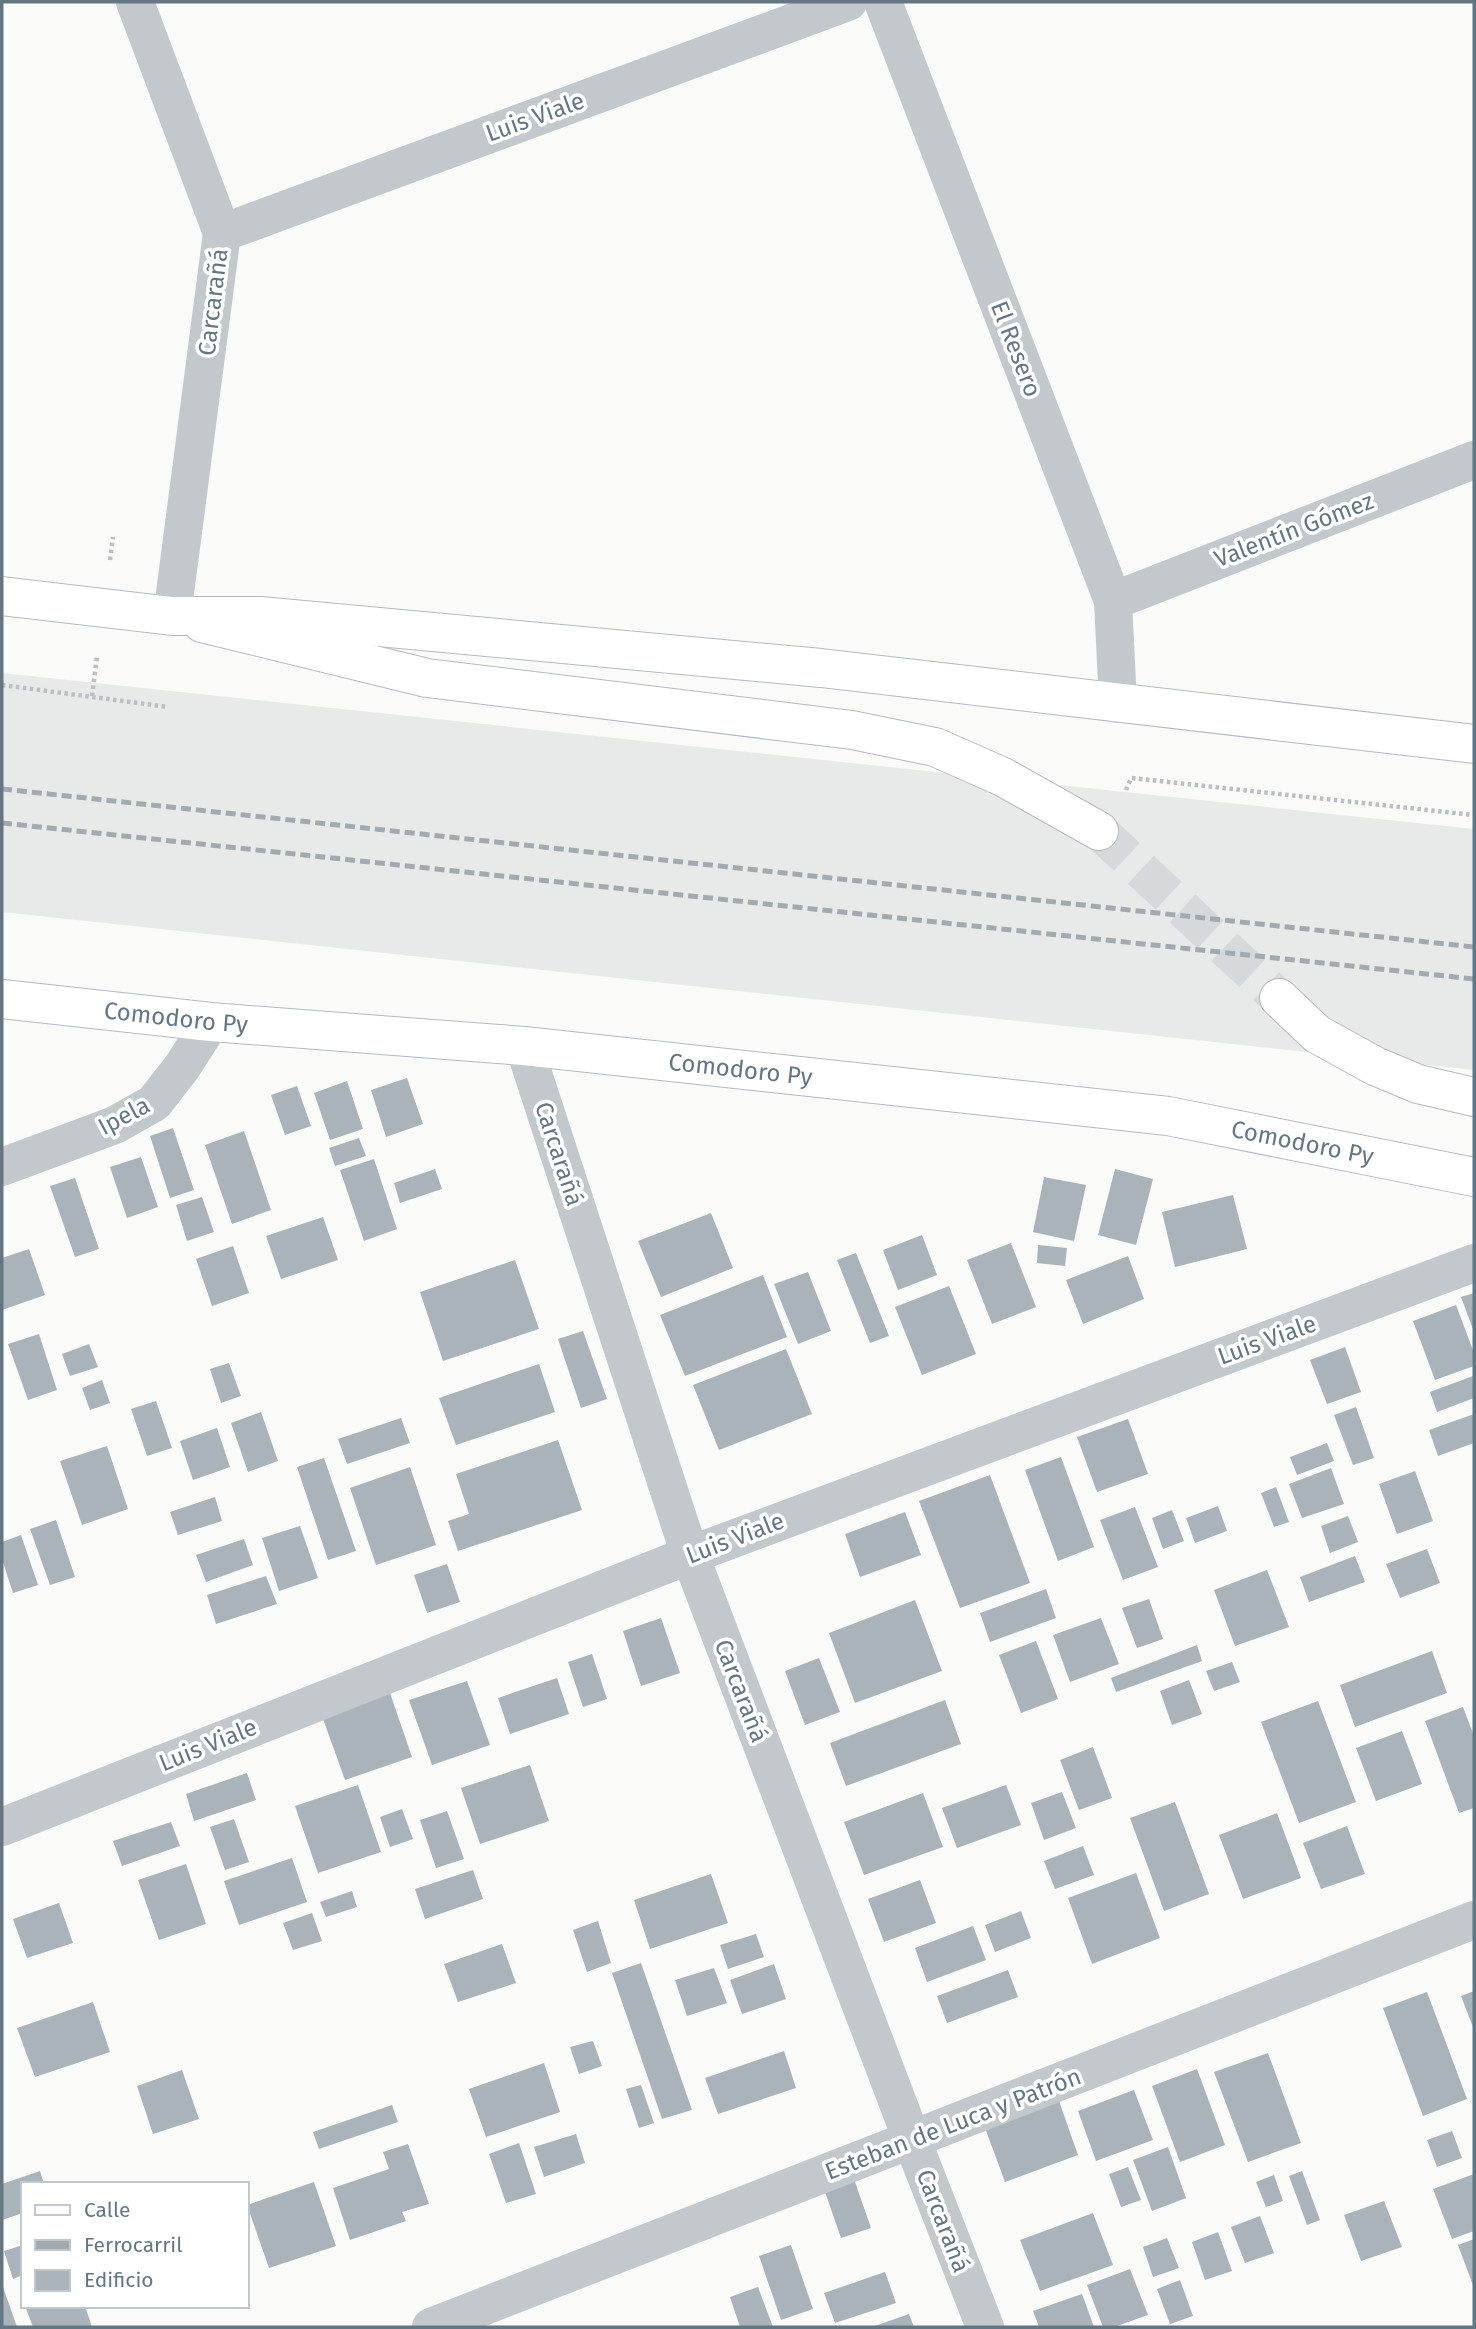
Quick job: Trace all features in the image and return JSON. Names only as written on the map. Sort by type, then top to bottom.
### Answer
[{"type":"main road","points":[[2,596],[172,616],[260,616],[821,668],[1474,744]]},
{"type":"main road","points":[[172,616],[427,677],[852,730],[935,747],[1003,777],[1099,831]]},
{"type":"main road","points":[[1279,998],[1317,1034],[1375,1066],[1418,1084],[1474,1097]]},
{"type":"main road","name":"Comodoro Py","points":[[2,999],[211,1021],[524,1046],[1168,1115],[1474,1177]]},
{"type":"street","name":"Carcarañá","points":[[135,2],[222,233],[172,616]]},
{"type":"street","name":"Luis Viale","points":[[222,233],[848,2]]},
{"type":"street","name":"El Resero","points":[[883,2],[1113,601],[1118,704]]},
{"type":"street","name":"Valentín Gómez","points":[[1113,601],[1474,460]]},
{"type":"street","name":"Ipela","points":[[2,1167],[115,1125],[153,1104],[182,1068],[211,1021]]},
{"type":"street","name":"Carcarañá","points":[[524,1046],[690,1555],[985,2327]]},
{"type":"street","name":"Luis Viale","points":[[2,1827],[690,1555],[1474,1263]]},
{"type":"street","name":"Esteban de Luca y Patrón","points":[[431,2327],[1474,1920]]},
{"type":"path","points":[[2,685],[168,706]]},
{"type":"path","points":[[1123,798],[1131,778],[1474,815]]},
{"type":"shaded area","points":[[2,673],[1474,829],[1474,1070],[2,912]]},
{"type":"building","points":[[407,1078],[423,1124],[386,1137],[371,1090]]},
{"type":"building","points":[[347,1081],[363,1129],[330,1140],[314,1093]]},
{"type":"building","points":[[297,1086],[311,1126],[285,1135],[271,1095]]},
{"type":"building","points":[[173,1128],[194,1190],[170,1198],[150,1136]]},
{"type":"building","points":[[244,1131],[271,1210],[232,1224],[205,1145]]},
{"type":"building","points":[[359,1138],[366,1156],[335,1166],[329,1148]]},
{"type":"building","points":[[141,1157],[158,1207],[127,1218],[110,1167]]},
{"type":"building","points":[[374,1159],[397,1229],[364,1241],[340,1170]]},
{"type":"building","points":[[435,1169],[442,1189],[400,1203],[394,1183]]},
{"type":"building","points":[[1115,1169],[1153,1179],[1136,1245],[1098,1235]]},
{"type":"building","points":[[1044,1177],[1086,1185],[1074,1241],[1033,1232]]},
{"type":"building","points":[[75,1178],[99,1249],[75,1257],[50,1186]]},
{"type":"building","points":[[1233,1195],[1247,1249],[1175,1267],[1162,1212]]},
{"type":"building","points":[[202,1197],[214,1232],[187,1241],[176,1205]]},
{"type":"building","points":[[711,1213],[733,1268],[661,1297],[638,1241]]},
{"type":"building","points":[[323,1217],[338,1260],[281,1279],[266,1236]]},
{"type":"building","points":[[922,1235],[937,1275],[898,1290],[883,1250]]},
{"type":"building","points":[[1011,1243],[1036,1307],[992,1324],[967,1260]]},
{"type":"building","points":[[1038,1245],[1067,1248],[1065,1266],[1037,1263]]},
{"type":"building","points":[[233,1246],[249,1293],[212,1306],[196,1259]]},
{"type":"building","points":[[29,1249],[45,1295],[2,1310],[2,1258]]},
{"type":"building","points":[[856,1253],[889,1336],[870,1343],[837,1260]]},
{"type":"building","points":[[1128,1256],[1144,1299],[1083,1324],[1066,1280]]},
{"type":"building","points":[[515,1260],[539,1329],[443,1361],[420,1292]]},
{"type":"building","points":[[808,1272],[831,1331],[798,1344],[774,1284]]},
{"type":"building","points":[[763,1275],[787,1337],[685,1376],[660,1315]]},
{"type":"building","points":[[949,1286],[976,1354],[922,1375],[895,1307]]},
{"type":"building","points":[[1474,1293],[1474,1332],[1461,1297]]},
{"type":"building","points":[[1456,1305],[1474,1353],[1474,1366],[1435,1380],[1413,1321]]},
{"type":"building","points":[[583,1331],[607,1399],[581,1408],[558,1339]]},
{"type":"building","points":[[39,1334],[57,1390],[28,1400],[8,1344]]},
{"type":"building","points":[[89,1344],[98,1367],[70,1376],[62,1354]]},
{"type":"building","points":[[1345,1347],[1361,1392],[1327,1404],[1310,1360]]},
{"type":"building","points":[[786,1349],[812,1414],[719,1450],[693,1385]]},
{"type":"building","points":[[229,1363],[241,1396],[221,1403],[210,1369]]},
{"type":"building","points":[[539,1364],[555,1412],[456,1445],[439,1398]]},
{"type":"building","points":[[1473,1376],[1474,1398],[1437,1412],[1430,1392]]},
{"type":"building","points":[[102,1380],[110,1403],[90,1410],[82,1388]]},
{"type":"building","points":[[156,1401],[172,1448],[147,1456],[131,1409]]},
{"type":"building","points":[[1356,1407],[1374,1458],[1353,1465],[1334,1415]]},
{"type":"building","points":[[261,1412],[278,1461],[248,1472],[231,1423]]},
{"type":"building","points":[[1474,1414],[1474,1443],[1438,1456],[1429,1430]]},
{"type":"building","points":[[401,1418],[410,1443],[347,1464],[338,1439]]},
{"type":"building","points":[[1128,1419],[1148,1474],[1097,1492],[1077,1437]]},
{"type":"building","points":[[217,1428],[230,1467],[193,1480],[180,1441]]},
{"type":"building","points":[[558,1440],[582,1510],[458,1551],[448,1521],[469,1514],[456,1474]]},
{"type":"building","points":[[1327,1443],[1334,1461],[1297,1475],[1290,1457]]},
{"type":"building","points":[[107,1446],[128,1509],[82,1525],[60,1461]]},
{"type":"building","points":[[1061,1457],[1094,1547],[1058,1561],[1025,1470]]},
{"type":"building","points":[[324,1458],[356,1551],[328,1560],[297,1467]]},
{"type":"building","points":[[410,1467],[436,1545],[376,1565],[350,1488]]},
{"type":"building","points":[[1331,1468],[1344,1504],[1302,1518],[1289,1484]]},
{"type":"building","points":[[1415,1471],[1433,1521],[1397,1534],[1379,1484]]},
{"type":"building","points":[[990,1475],[1030,1583],[960,1608],[919,1501]]},
{"type":"building","points":[[1276,1487],[1289,1522],[1274,1527],[1261,1493]]},
{"type":"building","points":[[215,1497],[222,1521],[178,1535],[170,1512]]},
{"type":"building","points":[[1218,1506],[1227,1531],[1195,1543],[1186,1518]]},
{"type":"building","points":[[1135,1507],[1158,1567],[1123,1580],[1100,1520]]},
{"type":"building","points":[[1172,1510],[1184,1541],[1163,1549],[1152,1518]]},
{"type":"building","points":[[905,1512],[921,1555],[860,1577],[845,1534]]},
{"type":"building","points":[[1348,1516],[1358,1542],[1330,1553],[1321,1526]]},
{"type":"building","points":[[56,1520],[75,1577],[50,1585],[30,1529]]},
{"type":"building","points":[[300,1526],[318,1578],[279,1591],[262,1538]]},
{"type":"building","points":[[21,1535],[38,1585],[13,1593],[2,1559],[2,1542]]},
{"type":"building","points":[[244,1539],[253,1565],[206,1582],[196,1555]]},
{"type":"building","points":[[1427,1549],[1440,1583],[1400,1598],[1386,1564]]},
{"type":"building","points":[[1355,1556],[1365,1582],[1309,1602],[1300,1577]]},
{"type":"building","points":[[447,1564],[460,1602],[427,1613],[414,1575]]},
{"type":"building","points":[[1267,1570],[1289,1627],[1235,1646],[1214,1590]]},
{"type":"building","points":[[266,1576],[277,1604],[216,1624],[207,1595]]},
{"type":"building","points":[[1046,1589],[1056,1618],[990,1642],[980,1613]]},
{"type":"building","points":[[1149,1599],[1163,1639],[1137,1648],[1122,1608]]},
{"type":"building","points":[[915,1600],[942,1671],[855,1703],[829,1633]]},
{"type":"building","points":[[661,1618],[680,1673],[641,1686],[623,1631]]},
{"type":"building","points":[[1101,1618],[1119,1664],[1070,1682],[1053,1635]]},
{"type":"building","points":[[1036,1641],[1058,1699],[1021,1713],[999,1655]]},
{"type":"building","points":[[1197,1645],[1202,1661],[1116,1692],[1111,1678]]},
{"type":"building","points":[[1432,1651],[1447,1693],[1355,1727],[1340,1685]]},
{"type":"building","points":[[592,1654],[607,1699],[583,1707],[568,1662]]},
{"type":"building","points":[[819,1658],[840,1712],[805,1725],[785,1671]]},
{"type":"building","points":[[1232,1662],[1240,1682],[1214,1691],[1206,1671]]},
{"type":"building","points":[[557,1678],[569,1714],[510,1734],[498,1698]]},
{"type":"building","points":[[1189,1680],[1202,1714],[1172,1725],[1160,1691]]},
{"type":"building","points":[[467,1681],[490,1745],[432,1765],[409,1700]]},
{"type":"building","points":[[390,1693],[412,1757],[345,1780],[322,1716]]},
{"type":"building","points":[[945,1700],[961,1744],[846,1786],[830,1743]]},
{"type":"building","points":[[1318,1701],[1356,1802],[1299,1823],[1261,1722]]},
{"type":"building","points":[[1463,1707],[1474,1736],[1474,1808],[1459,1813],[1425,1721]]},
{"type":"building","points":[[1402,1731],[1422,1784],[1376,1801],[1356,1748]]},
{"type":"building","points":[[1093,1747],[1112,1798],[1079,1810],[1060,1760]]},
{"type":"building","points":[[530,1765],[549,1821],[480,1844],[461,1788]]},
{"type":"building","points":[[247,1773],[256,1800],[194,1821],[186,1794]]},
{"type":"building","points":[[358,1785],[381,1852],[318,1873],[295,1806]]},
{"type":"building","points":[[1006,1785],[1021,1825],[957,1848],[942,1808]]},
{"type":"building","points":[[1062,1792],[1076,1828],[1044,1840],[1031,1803]]},
{"type":"building","points":[[923,1793],[943,1847],[864,1875],[844,1822]]},
{"type":"building","points":[[1175,1802],[1209,1894],[1164,1911],[1130,1818]]},
{"type":"building","points":[[402,1809],[413,1839],[390,1847],[380,1817]]},
{"type":"building","points":[[447,1811],[464,1859],[436,1868],[420,1820]]},
{"type":"building","points":[[1277,1813],[1301,1878],[1243,1899],[1219,1835]]},
{"type":"building","points":[[234,1819],[249,1862],[225,1870],[210,1827]]},
{"type":"building","points":[[171,1822],[180,1846],[122,1866],[113,1841]]},
{"type":"building","points":[[1347,1826],[1365,1874],[1321,1889],[1303,1843]]},
{"type":"building","points":[[1083,1846],[1094,1875],[1055,1889],[1044,1861]]},
{"type":"building","points":[[292,1858],[307,1902],[239,1925],[224,1881]]},
{"type":"building","points":[[186,1864],[206,1924],[159,1940],[138,1880]]},
{"type":"building","points":[[473,1870],[483,1899],[425,1919],[415,1889]]},
{"type":"building","points":[[1136,1873],[1160,1938],[1092,1964],[1068,1898]]},
{"type":"building","points":[[711,1874],[728,1923],[650,1949],[634,1900]]},
{"type":"building","points":[[920,1880],[936,1923],[884,1942],[868,1899]]},
{"type":"building","points":[[352,1891],[357,1907],[326,1917],[320,1902]]},
{"type":"building","points":[[59,1903],[73,1943],[27,1958],[13,1919]]},
{"type":"building","points":[[1021,1911],[1031,1938],[995,1952],[985,1925]]},
{"type":"building","points":[[312,1913],[322,1941],[293,1950],[283,1923]]},
{"type":"building","points":[[598,1921],[611,1963],[587,1972],[573,1930]]},
{"type":"building","points":[[973,1926],[986,1960],[927,1982],[915,1948]]},
{"type":"building","points":[[756,1934],[764,1957],[728,1969],[720,1945]]},
{"type":"building","points":[[502,1944],[516,1983],[458,2002],[444,1964]]},
{"type":"building","points":[[641,1963],[692,2110],[662,2119],[612,1973]]},
{"type":"building","points":[[774,1964],[786,1999],[742,2014],[730,1980]]},
{"type":"building","points":[[714,1968],[727,2003],[687,2016],[675,1980]]},
{"type":"building","points":[[1008,1970],[1018,1997],[947,2023],[937,1996]]},
{"type":"building","points":[[1474,1991],[1474,2030],[1461,1996]]},
{"type":"building","points":[[1427,1992],[1467,2099],[1423,2116],[1383,2008]]},
{"type":"building","points":[[93,2002],[110,2052],[35,2077],[17,2028]]},
{"type":"building","points":[[593,2041],[602,2066],[579,2074],[570,2047]]},
{"type":"building","points":[[784,2051],[796,2088],[718,2114],[705,2078]]},
{"type":"building","points":[[1268,2053],[1301,2143],[1248,2162],[1214,2072]]},
{"type":"building","points":[[544,2063],[560,2112],[486,2137],[469,2089]]},
{"type":"building","points":[[1197,2069],[1225,2145],[1180,2162],[1152,2086]]},
{"type":"building","points":[[182,2070],[199,2119],[153,2134],[137,2086]]},
{"type":"building","points":[[641,2085],[654,2123],[639,2128],[626,2089]]},
{"type":"building","points":[[1134,2090],[1153,2140],[1096,2161],[1078,2111]]},
{"type":"building","points":[[1059,2101],[1078,2155],[1005,2182],[985,2128]]},
{"type":"building","points":[[392,2105],[398,2122],[319,2149],[313,2132]]},
{"type":"building","points":[[1452,2131],[1462,2158],[1437,2167],[1427,2140]]},
{"type":"building","points":[[576,2134],[585,2163],[544,2177],[534,2147]]},
{"type":"building","points":[[519,2143],[536,2194],[506,2203],[489,2154]]},
{"type":"building","points":[[408,2144],[429,2204],[402,2212],[406,2221],[350,2240],[333,2188],[389,2169],[383,2152]]},
{"type":"building","points":[[1168,2147],[1186,2198],[1152,2211],[1133,2160]]},
{"type":"building","points":[[1128,2167],[1141,2200],[1121,2207],[1109,2174]]},
{"type":"building","points":[[40,2171],[43,2182],[21,2182],[21,2214],[2,2220],[2,2184]]},
{"type":"building","points":[[1302,2171],[1320,2220],[1307,2225],[1289,2176]]},
{"type":"building","points":[[1474,2174],[1474,2231],[1452,2239],[1433,2189]]},
{"type":"building","points":[[1274,2175],[1283,2201],[1266,2207],[1256,2182]]},
{"type":"building","points":[[854,2179],[871,2228],[841,2238],[824,2189]]},
{"type":"building","points":[[314,2182],[336,2246],[269,2268],[248,2205]]},
{"type":"building","points":[[1384,2201],[1402,2247],[1361,2261],[1344,2215]]},
{"type":"building","points":[[1093,2213],[1113,2265],[1040,2291],[1020,2240]]},
{"type":"building","points":[[1260,2216],[1274,2253],[1245,2263],[1231,2227]]},
{"type":"building","points":[[1218,2232],[1232,2271],[1205,2280],[1192,2242]]},
{"type":"building","points":[[1167,2238],[1179,2268],[1153,2277],[1143,2247]]},
{"type":"building","points":[[1474,2239],[1474,2288],[1458,2245]]},
{"type":"building","points":[[791,2245],[813,2309],[781,2320],[759,2256]]},
{"type":"building","points":[[21,2246],[21,2276],[13,2279],[4,2251]]},
{"type":"building","points":[[1130,2269],[1148,2315],[1114,2327],[1103,2327],[1087,2285]]},
{"type":"building","points":[[885,2272],[896,2303],[835,2323],[824,2293]]},
{"type":"building","points":[[1180,2280],[1193,2316],[1170,2324],[1157,2289]]},
{"type":"building","points":[[2,2284],[17,2327],[2,2327]]},
{"type":"building","points":[[758,2287],[773,2327],[740,2327],[730,2297]]},
{"type":"building","points":[[1082,2294],[1094,2327],[1039,2327],[1033,2311]]},
{"type":"building","points":[[26,2308],[86,2308],[92,2327],[33,2327]]},
{"type":"building","points":[[909,2314],[914,2327],[872,2327]]},
{"type":"tunnel","points":[[1099,831],[1279,998]]},
{"type":"railway","points":[[2,789],[1474,947]]},
{"type":"railway","points":[[2,823],[1474,979]]}]
